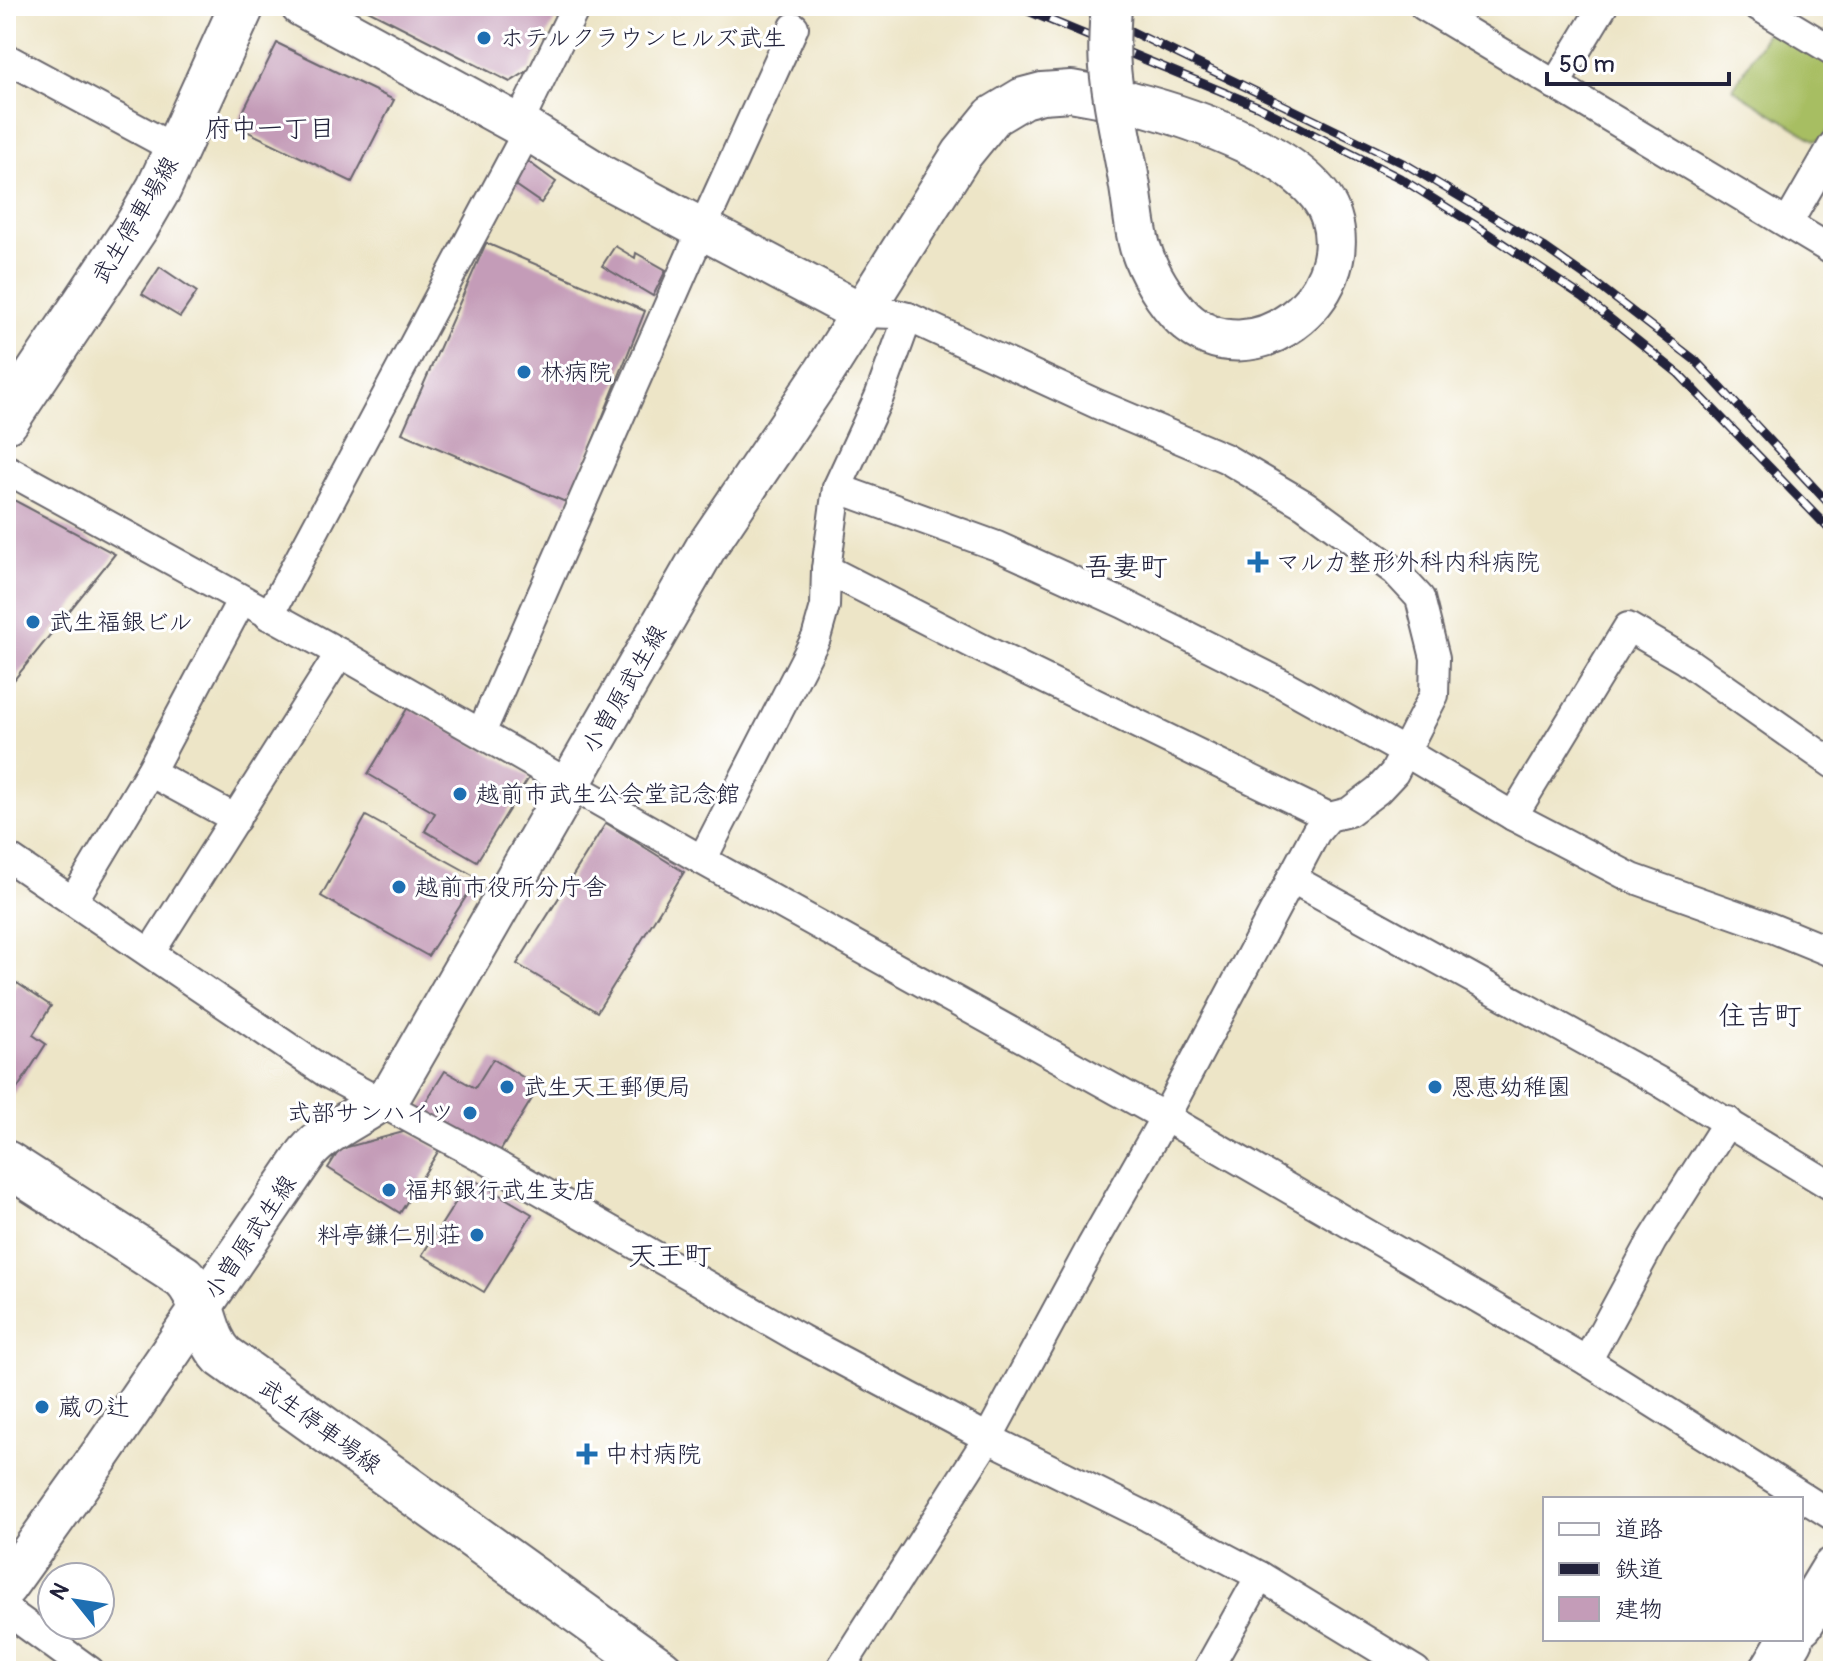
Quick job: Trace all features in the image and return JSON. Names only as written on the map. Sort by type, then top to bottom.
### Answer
[{"type":"main road","name":"武生停車場線","points":[[6,421],[138,224],[177,150],[242,6]]},
{"type":"main road","points":[[301,6],[523,127],[604,177],[861,313]]},
{"type":"main road","name":"小曽原武生線","points":[[6,1587],[318,1141],[381,1102],[394,1090],[705,549],[962,154],[993,116],[1023,98],[1056,91],[1131,102],[1176,113],[1266,154],[1309,184],[1331,217],[1334,237],[1328,275],[1307,310],[1276,333],[1250,341],[1213,336],[1184,320],[1158,286],[1140,247],[1135,217],[1110,66],[1111,6]]},
{"type":"main road","name":"武生停車場線","points":[[6,1163],[183,1277],[192,1285],[215,1347],[223,1356],[649,1668]]},
{"type":"main road","points":[[1803,1620],[1833,1570]]},
{"type":"main road","points":[[1772,1671],[1790,1641]]},
{"type":"street","points":[[269,616],[523,127],[576,6]]},
{"type":"street","points":[[1424,6],[1833,251]]},
{"type":"street","points":[[1555,85],[1603,6]]},
{"type":"street","points":[[1758,6],[1833,51]]},
{"type":"street","points":[[481,733],[794,27]]},
{"type":"street","points":[[6,58],[177,150]]},
{"type":"street","points":[[1788,223],[1833,145]]},
{"type":"street","points":[[839,1671],[988,1438],[1165,1117],[1316,832],[1329,817],[1349,812],[1394,773],[1434,695],[1435,658],[1420,598],[1395,571],[1305,505],[1225,458],[1097,404],[908,317],[861,313]]},
{"type":"street","points":[[702,860],[816,638],[825,606],[826,569],[837,488],[879,397],[908,317]]},
{"type":"street","points":[[6,469],[1165,1117],[1587,1361],[1803,1497]]},
{"type":"street","points":[[837,488],[997,546],[1124,604],[1283,684],[1513,816],[1632,878],[1833,953]]},
{"type":"street","points":[[826,569],[1329,817]]},
{"type":"street","points":[[73,901],[150,772],[241,601]]},
{"type":"street","points":[[1513,816],[1628,627],[1685,660],[1833,764]]},
{"type":"street","points":[[150,953],[340,653]]},
{"type":"street","points":[[150,772],[236,819]]},
{"type":"street","points":[[6,856],[328,1074],[801,1339],[1260,1576],[1416,1671]]},
{"type":"street","points":[[1291,878],[1728,1121],[1833,1187]]},
{"type":"street","points":[[1587,1361],[1652,1241],[1728,1121]]},
{"type":"street","points":[[1803,1497],[1833,1516]]},
{"type":"street","points":[[1207,1671],[1260,1576]]},
{"type":"street","points":[[6,1610],[90,1671]]},
{"type":"green space","points":[[1771,26],[1833,64],[1833,122],[1823,139],[1816,141],[1733,89]]},
{"type":"building","name":"ホテルクラウンヒルズ武生","points":[[360,6],[562,6],[529,70],[510,82]]},
{"type":"building","points":[[277,43],[394,100],[352,182],[236,126]]},
{"type":"building","points":[[522,157],[556,182],[541,203],[506,179]]},
{"type":"building","name":"林病院","points":[[486,243],[645,311],[568,503],[402,433]]},
{"type":"building","points":[[615,246],[635,258],[636,253],[666,270],[653,296],[602,266]]},
{"type":"building","points":[[160,267],[197,292],[180,317],[142,294]]},
{"type":"building","name":"武生福銀ビル","points":[[6,499],[12,499],[115,554],[6,690]]},
{"type":"building","name":"越前市武生公会堂記念館","points":[[408,707],[530,776],[477,861],[425,831],[435,813],[368,774]]},
{"type":"building","name":"越前市役所分庁舎","points":[[366,816],[478,878],[428,956],[321,896]]},
{"type":"building","points":[[606,823],[684,872],[597,1012],[517,964]]},
{"type":"building","points":[[17,983],[51,1006],[33,1035],[46,1044],[6,1106],[6,1001]]},
{"type":"building","name":"式部サンハイツ","points":[[493,1059],[539,1087],[496,1158],[420,1111],[445,1071],[475,1088]]},
{"type":"building","name":"福邦銀行武生支店","points":[[407,1131],[439,1150],[400,1213],[328,1168],[340,1149]]},
{"type":"building","name":"料亭鎌仁別荘","points":[[471,1178],[532,1214],[484,1292],[422,1255]]},
{"type":"railway","points":[[1016,6],[1257,106],[1400,178],[1475,225],[1583,297],[1679,374],[1833,533]]},
{"type":"railway","points":[[1079,6],[1407,165],[1544,247],[1696,361],[1833,508]]},
{"type":"place","name":"ホテルクラウンヒルズ武生","points":[[484,38]]},
{"type":"place","name":"林病院","points":[[524,372]]},
{"type":"place","name":"マルカ整形外科内科病院","points":[[1258,562]]},
{"type":"place","name":"武生福銀ビル","points":[[33,622]]},
{"type":"place","name":"越前市武生公会堂記念館","points":[[460,794]]},
{"type":"place","name":"越前市役所分庁舎","points":[[399,887]]},
{"type":"place","name":"武生天王郵便局","points":[[507,1087]]},
{"type":"place","name":"恩恵幼稚園","points":[[1435,1087]]},
{"type":"place","name":"式部サンハイツ","points":[[470,1113]]},
{"type":"place","name":"福邦銀行武生支店","points":[[389,1190]]},
{"type":"place","name":"料亭鎌仁別荘","points":[[477,1235]]},
{"type":"place","name":"蔵の辻","points":[[42,1407]]},
{"type":"place","name":"中村病院","points":[[587,1454]]},
{"type":"district","name":"府中一丁目","points":[[270,128]]},
{"type":"district","name":"吾妻町","points":[[1126,566]]},
{"type":"district","name":"住吉町","points":[[1760,1015]]},
{"type":"district","name":"天王町","points":[[670,1255]]}]
